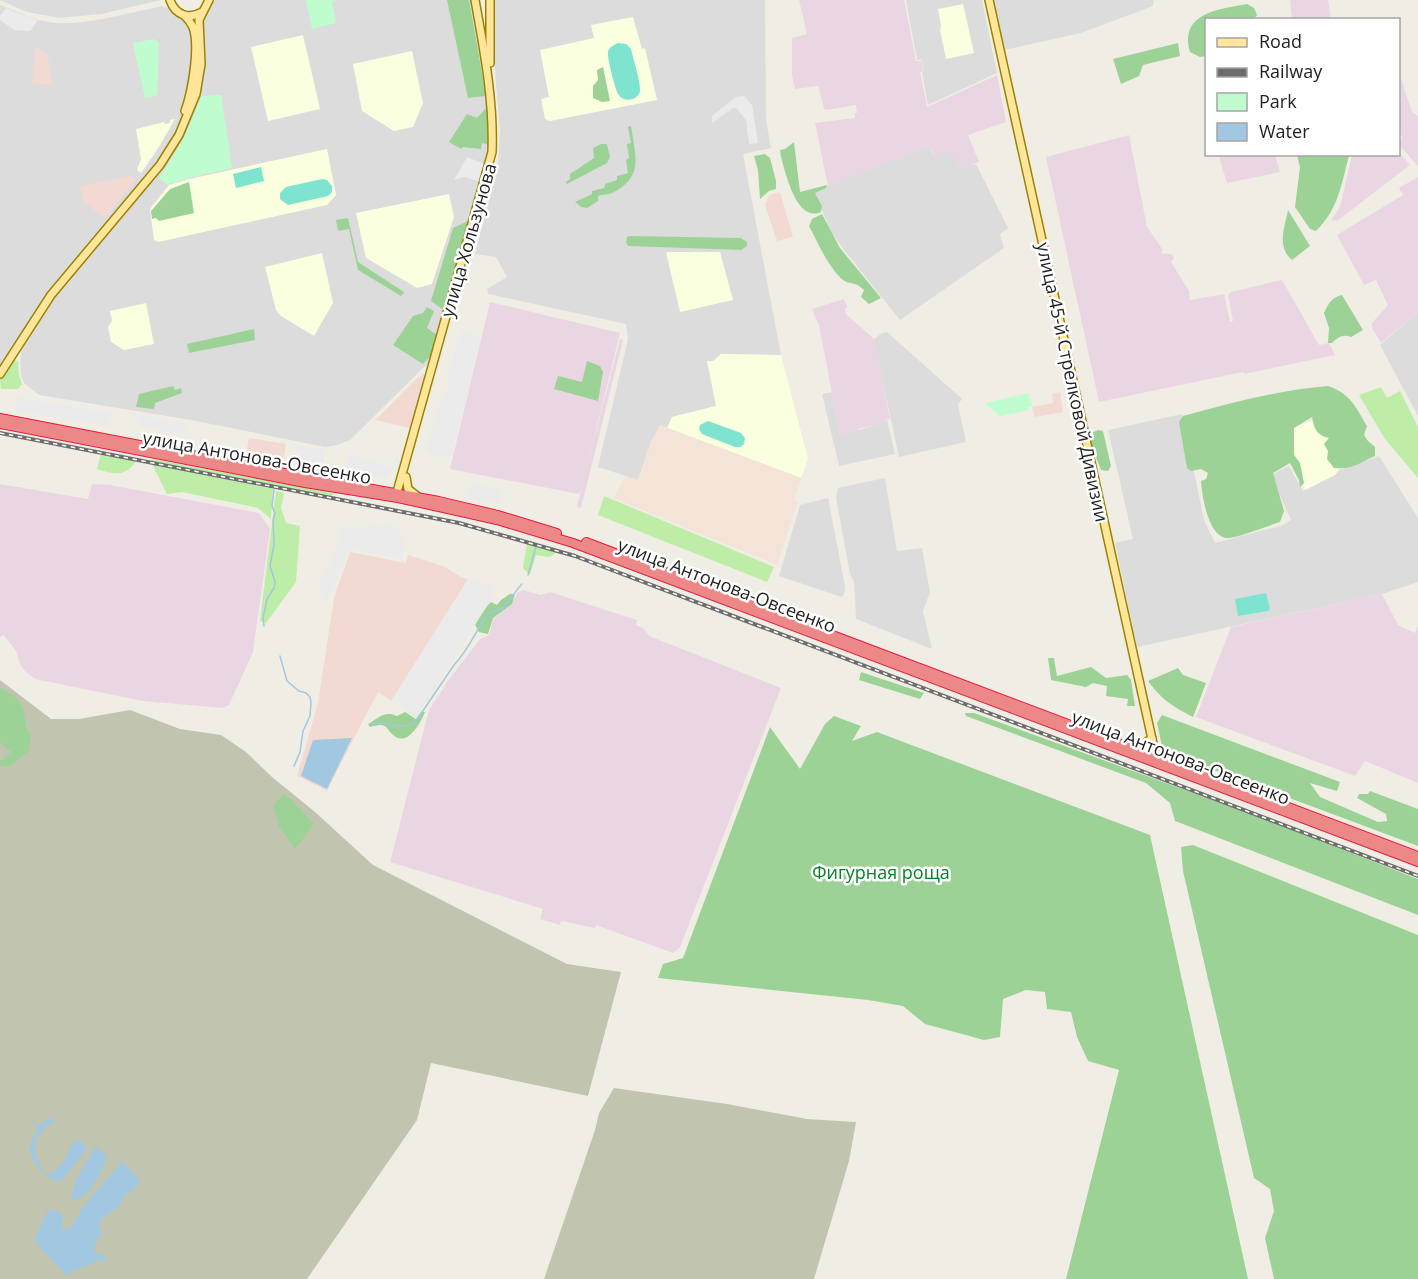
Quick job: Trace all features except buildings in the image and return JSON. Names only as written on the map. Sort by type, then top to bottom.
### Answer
[{"type":"highway","name":"улица Антонова-Овсеенко","points":[[0,418],[306,477],[386,490],[573,543],[1418,856]]},
{"type":"highway","name":"улица Антонова-Овсеенко","points":[[0,424],[305,483],[417,496],[498,514],[575,538],[1129,746],[1157,760],[1418,862]]},
{"type":"main road","points":[[0,374],[51,295],[144,181],[178,130],[190,98],[195,40],[192,25],[185,16],[177,12],[170,0]]},
{"type":"main road","points":[[0,367],[48,292],[169,153],[194,102],[201,64],[199,20],[209,0]]},
{"type":"main road","name":"улица Хользунова","points":[[475,0],[490,95],[493,136],[487,185]]},
{"type":"main road","name":"улица Хользунова","points":[[399,495],[496,153],[497,136],[490,60],[490,0]]},
{"type":"main road","name":"улица 45-й Стрелковой Дивизии","points":[[989,0],[1157,760]]},
{"type":"main road","points":[[185,16],[194,16],[204,10]]},
{"type":"main road","points":[[482,36],[484,39],[490,35]]},
{"type":"main road","points":[[386,490],[398,484],[404,476]]},
{"type":"main road","points":[[404,476],[408,489],[417,496]]},
{"type":"main road","points":[[1129,746],[1144,744],[1152,738]]},
{"type":"shaded area","points":[[0,0],[161,0],[102,14],[59,18],[27,12]]},
{"type":"shaded area","points":[[210,0],[475,0],[493,136],[433,364],[425,366],[350,440],[337,445],[325,447],[191,420],[39,395],[24,383],[21,375],[23,340],[40,311],[146,183],[183,128],[199,20]]},
{"type":"shaded area","points":[[494,0],[765,0],[766,120],[771,148],[743,154],[781,355],[721,354],[716,406],[672,417],[667,428],[660,425],[651,442],[638,480],[598,467],[628,339],[626,324],[488,294],[487,289],[507,277],[496,257],[475,254],[498,164],[500,131],[494,60]]},
{"type":"shaded area","points":[[799,0],[904,0],[916,61],[922,61],[924,71],[920,72],[927,107],[997,75],[1006,122],[968,135],[979,162],[959,169],[952,151],[936,157],[929,146],[828,186],[815,123],[855,118],[856,105],[827,110],[824,109],[818,86],[795,89],[792,75],[792,38],[807,34]]},
{"type":"shaded area","points":[[906,0],[982,0],[997,73],[928,105],[922,60],[917,60]]},
{"type":"shaded area","points":[[993,0],[1154,0],[1153,6],[1081,33],[1004,50]]},
{"type":"shaded area","points":[[1290,0],[1328,0],[1331,18],[1292,18]]},
{"type":"shaded area","points":[[963,4],[974,53],[946,59],[938,9]]},
{"type":"shaded area","points":[[0,5],[38,20],[55,23],[103,19],[162,6],[185,16],[192,25],[195,40],[186,110],[178,130],[158,160],[48,292],[0,367]]},
{"type":"shaded area","points":[[6,8],[38,20],[30,31],[14,30],[0,20]]},
{"type":"shaded area","points":[[633,17],[642,49],[645,48],[657,100],[550,121],[545,119],[541,99],[549,97],[540,50],[594,38],[591,25]]},
{"type":"shaded area","points":[[303,35],[320,109],[268,121],[251,47]]},
{"type":"shaded area","points":[[618,43],[626,44],[631,49],[638,76],[639,94],[630,100],[623,99],[618,94],[610,66],[609,50]]},
{"type":"shaded area","points":[[36,46],[49,56],[53,85],[32,83]]},
{"type":"shaded area","points":[[412,51],[423,103],[413,127],[394,131],[362,111],[353,64]]},
{"type":"shaded area","points":[[1400,76],[1412,112],[1418,116],[1418,166],[1400,146],[1400,140],[1403,138],[1400,134]]},
{"type":"shaded area","points":[[744,96],[752,105],[758,143],[749,144],[746,120],[736,108],[712,123],[712,116],[736,97]]},
{"type":"shaded area","points":[[175,119],[141,173],[137,170],[141,159],[136,129],[164,122],[165,124],[170,123],[170,120]]},
{"type":"shaded area","points":[[1129,135],[1147,227],[1163,250],[1161,252],[1172,254],[1174,259],[1171,262],[1189,291],[1190,300],[1224,294],[1230,322],[1233,321],[1228,295],[1231,292],[1282,280],[1319,345],[1329,343],[1335,355],[1099,402],[1046,157]]},
{"type":"shaded area","points":[[929,146],[933,154],[952,151],[963,167],[976,164],[1008,228],[1000,234],[1004,248],[900,320],[831,231],[814,191]]},
{"type":"shaded area","points":[[327,149],[336,195],[327,205],[158,242],[154,240],[150,209],[169,185]]},
{"type":"shaded area","points":[[1400,153],[1410,165],[1337,221],[1331,220],[1340,207],[1352,156],[1400,156]]},
{"type":"shaded area","points":[[1275,156],[1280,172],[1227,183],[1219,157],[1216,157]]},
{"type":"shaded area","points":[[467,157],[484,164],[478,181],[465,177],[454,180]]},
{"type":"shaded area","points":[[261,167],[264,181],[236,188],[233,174]]},
{"type":"shaded area","points":[[130,176],[136,180],[104,218],[83,201],[80,186]]},
{"type":"shaded area","points":[[1418,177],[1418,312],[1381,343],[1372,328],[1372,323],[1388,305],[1376,280],[1364,285],[1337,235],[1403,195],[1399,188]]},
{"type":"shaded area","points":[[322,179],[327,180],[332,186],[332,192],[328,196],[288,205],[280,199],[280,193],[286,187]]},
{"type":"shaded area","points":[[780,192],[793,237],[777,241],[765,205],[769,195]]},
{"type":"shaded area","points":[[449,194],[454,217],[432,284],[417,288],[366,258],[356,213]]},
{"type":"shaded area","points":[[666,252],[720,252],[733,300],[680,312]]},
{"type":"shaded area","points":[[322,253],[333,303],[314,336],[281,316],[276,310],[265,267]]},
{"type":"shaded area","points":[[844,299],[847,307],[846,314],[874,339],[890,419],[881,421],[881,424],[840,435],[819,325],[812,309]]},
{"type":"shaded area","points":[[490,302],[620,333],[586,470],[620,339],[623,340],[581,508],[577,507],[582,486],[579,494],[450,469]]},
{"type":"shaded area","points":[[146,303],[154,344],[124,350],[111,342],[108,327],[112,321],[110,311]]},
{"type":"shaded area","points":[[1418,312],[1418,416],[1380,345]]},
{"type":"shaded area","points":[[461,332],[481,337],[451,459],[426,453],[440,400],[443,400],[450,382],[446,381]]},
{"type":"shaded area","points":[[887,332],[962,399],[958,404],[966,442],[899,457],[874,342],[874,339]]},
{"type":"shaded area","points":[[721,354],[781,355],[808,459],[801,478],[667,428],[672,417],[716,406],[707,361],[713,361]]},
{"type":"shaded area","points":[[423,374],[427,378],[413,429],[375,420],[416,379]]},
{"type":"shaded area","points":[[832,392],[840,435],[880,424],[880,421],[887,419],[895,454],[839,466],[822,394]]},
{"type":"shaded area","points":[[1060,392],[1063,412],[1035,417],[1032,407],[1053,403],[1052,394]]},
{"type":"shaded area","points":[[17,397],[112,413],[108,427],[16,410]]},
{"type":"shaded area","points":[[132,413],[188,424],[180,435],[141,426]]},
{"type":"shaded area","points":[[1182,414],[1204,520],[1215,543],[1283,525],[1291,520],[1271,475],[1289,466],[1303,491],[1335,475],[1339,470],[1379,456],[1418,518],[1418,582],[1382,594],[1137,647],[1115,543],[1133,539],[1108,430]]},
{"type":"shaded area","points":[[1323,417],[1339,470],[1335,475],[1305,490],[1288,429]]},
{"type":"shaded area","points":[[708,421],[741,433],[745,438],[744,444],[735,447],[702,434],[699,429],[700,425]]},
{"type":"shaded area","points":[[660,425],[801,478],[794,500],[798,502],[777,565],[613,498],[626,476],[638,480],[651,442]]},
{"type":"shaded area","points":[[249,438],[286,444],[283,461],[246,454]]},
{"type":"shaded area","points":[[296,446],[325,450],[323,466],[294,461]]},
{"type":"shaded area","points":[[349,454],[381,463],[386,468],[398,458],[399,460],[390,473],[378,479],[342,470]]},
{"type":"shaded area","points":[[885,478],[897,551],[922,548],[930,592],[923,611],[932,649],[856,619],[854,582],[850,574],[836,498],[838,488]]},
{"type":"shaded area","points":[[0,484],[88,499],[92,484],[110,485],[259,513],[270,529],[253,652],[229,705],[223,708],[143,701],[35,679],[27,673],[21,666],[16,651],[4,635],[0,637]]},
{"type":"shaded area","points":[[473,484],[499,490],[499,503],[464,499]]},
{"type":"shaded area","points":[[828,498],[845,586],[842,597],[779,576],[800,505]]},
{"type":"shaded area","points":[[385,524],[394,527],[405,537],[402,562],[401,559],[349,549],[329,600],[322,598],[320,581],[331,565],[341,526],[364,528],[369,525],[379,527]]},
{"type":"shaded area","points":[[350,552],[406,563],[408,555],[443,566],[461,577],[492,587],[491,602],[416,717],[378,692],[327,791],[297,776],[318,703],[334,598]]},
{"type":"shaded area","points":[[468,579],[492,587],[491,602],[416,717],[391,701]]},
{"type":"shaded area","points":[[524,590],[541,595],[550,592],[637,620],[636,625],[643,628],[649,636],[781,688],[680,947],[673,953],[596,925],[595,928],[561,921],[560,925],[540,919],[543,909],[390,862],[429,710],[480,639],[489,635],[493,619],[512,604],[518,592]]},
{"type":"shaded area","points":[[1266,593],[1270,608],[1268,611],[1238,616],[1235,599]]},
{"type":"shaded area","points":[[1382,594],[1398,625],[1415,633],[1418,626],[1418,783],[1365,761],[1355,776],[1196,717],[1231,627]]},
{"type":"shaded area","points":[[0,680],[51,719],[79,719],[130,710],[180,729],[221,735],[246,752],[373,865],[567,964],[621,972],[588,1096],[431,1063],[417,1120],[307,1279],[0,1279]]},
{"type":"shaded area","points":[[614,1088],[727,1104],[807,1119],[856,1122],[849,1161],[814,1279],[544,1279],[599,1113]]},
{"type":"green space","points":[[306,0],[336,0],[332,2],[336,23],[312,29]]},
{"type":"green space","points":[[447,0],[469,0],[486,96],[468,98]]},
{"type":"green space","points":[[1247,4],[1254,8],[1257,15],[1255,18],[1205,18],[1205,56],[1200,57],[1190,52],[1188,39],[1190,29],[1196,21],[1204,15]]},
{"type":"green space","points":[[154,39],[159,43],[157,95],[145,98],[133,43]]},
{"type":"green space","points":[[1178,43],[1180,56],[1143,65],[1139,76],[1121,84],[1113,59]]},
{"type":"green space","points":[[603,67],[610,101],[602,102],[593,98],[593,86],[598,80],[597,70]]},
{"type":"green space","points":[[221,95],[232,168],[168,185],[159,178],[183,138],[201,96]]},
{"type":"green space","points":[[487,107],[490,145],[482,143],[481,149],[463,147],[461,149],[449,142],[467,114],[477,118]]},
{"type":"green space","points":[[631,126],[635,156],[634,172],[622,187],[612,193],[598,196],[598,201],[587,208],[581,207],[575,202],[592,194],[592,191],[604,188],[605,184],[617,180],[617,176],[628,173],[627,144],[631,143],[628,127]]},
{"type":"green space","points":[[794,142],[800,192],[827,185],[826,188],[815,193],[822,206],[821,212],[813,214],[805,211],[790,185],[780,150]]},
{"type":"green space","points":[[607,144],[610,157],[607,163],[567,184],[570,174],[594,158],[593,148]]},
{"type":"green space","points":[[765,154],[770,158],[776,189],[769,191],[760,199],[758,170],[754,156]]},
{"type":"green space","points":[[1297,156],[1349,156],[1334,205],[1316,231],[1310,229],[1295,207],[1300,167]]},
{"type":"green space","points":[[189,182],[194,213],[159,221],[156,218],[152,219],[151,211],[170,189]]},
{"type":"green space","points":[[1288,210],[1310,246],[1292,260],[1287,255],[1283,243]]},
{"type":"green space","points":[[822,214],[840,248],[881,298],[869,304],[861,297],[864,290],[858,285],[843,280],[833,268],[809,226],[812,219]]},
{"type":"green space","points":[[348,218],[358,262],[404,292],[401,296],[358,270],[349,229],[338,231],[336,220]]},
{"type":"green space","points":[[468,221],[445,311],[431,301],[453,228]]},
{"type":"green space","points":[[627,237],[741,238],[747,242],[747,246],[741,250],[628,246]]},
{"type":"green space","points":[[1342,295],[1363,330],[1351,337],[1343,336],[1328,343],[1329,328],[1324,313],[1331,301]]},
{"type":"green space","points":[[427,307],[434,311],[427,328],[437,335],[433,353],[423,364],[393,345],[413,316],[423,313]]},
{"type":"green space","points":[[254,329],[255,340],[189,353],[187,344]]},
{"type":"green space","points":[[14,360],[18,361],[22,384],[18,389],[1,389],[0,379]]},
{"type":"green space","points":[[587,361],[600,366],[603,372],[598,401],[554,389],[558,376],[582,382]]},
{"type":"green space","points":[[173,386],[175,390],[181,388],[182,393],[155,403],[154,409],[136,407],[139,394]]},
{"type":"green space","points":[[1328,386],[1342,393],[1355,407],[1367,426],[1364,435],[1375,447],[1375,456],[1351,467],[1334,468],[1327,459],[1328,451],[1324,444],[1329,438],[1316,430],[1312,417],[1294,428],[1294,455],[1300,463],[1304,483],[1300,487],[1290,463],[1273,473],[1284,511],[1280,522],[1237,536],[1226,538],[1220,535],[1210,523],[1203,496],[1201,481],[1206,479],[1208,473],[1201,469],[1191,471],[1187,468],[1179,422],[1183,416],[1273,394]]},
{"type":"green space","points":[[1381,387],[1387,398],[1400,391],[1418,427],[1418,478],[1385,439],[1359,395]]},
{"type":"green space","points":[[1029,393],[1032,406],[1028,407],[1029,410],[1000,416],[986,404],[986,403]]},
{"type":"green space","points":[[1098,430],[1103,431],[1111,466],[1108,471],[1101,470],[1090,442],[1091,433]]},
{"type":"green space","points":[[101,454],[136,461],[128,470],[119,473],[109,472],[97,469]]},
{"type":"green space","points":[[152,459],[333,493],[332,497],[151,461]]},
{"type":"green space","points":[[152,464],[273,489],[271,519],[258,508],[182,492],[167,494]]},
{"type":"green space","points":[[276,491],[284,493],[281,508],[286,523],[300,526],[296,582],[266,623],[260,621]]},
{"type":"green space","points":[[604,496],[774,567],[767,582],[598,515]]},
{"type":"green space","points":[[527,543],[558,552],[549,557],[536,555],[530,575],[523,568]]},
{"type":"green space","points":[[510,594],[515,594],[512,604],[493,618],[488,634],[479,632],[475,625],[487,606],[491,602],[497,605]]},
{"type":"green space","points":[[1048,658],[1054,658],[1057,676],[1091,667],[1106,678],[1127,675],[1131,680],[1135,706],[1127,706],[1128,699],[1106,696],[1107,686],[1093,683],[1086,687],[1051,680]]},
{"type":"green space","points":[[1178,668],[1183,675],[1206,683],[1193,717],[1168,702],[1148,681]]},
{"type":"green space","points":[[861,672],[924,693],[920,699],[859,680]]},
{"type":"green space","points":[[0,688],[12,694],[21,704],[26,727],[31,735],[28,752],[10,766],[0,766],[0,760],[11,752],[0,742]]},
{"type":"green space","points":[[405,712],[416,719],[421,712],[425,712],[412,733],[402,739],[384,726],[370,727],[368,724],[385,714],[397,716]]},
{"type":"green space","points":[[965,713],[974,713],[1262,818],[1418,879],[1418,915],[1175,821],[1170,803],[1146,783],[966,716]]},
{"type":"green space","points":[[1162,715],[1340,782],[1337,791],[1310,783],[1320,797],[1378,822],[1387,821],[1386,814],[1357,798],[1359,794],[1368,794],[1370,791],[1418,809],[1418,846],[1163,751],[1157,723]]},
{"type":"green space","name":"Фигурная роща","points":[[834,716],[861,726],[852,741],[877,732],[1150,835],[1248,1279],[1066,1279],[1119,1070],[1088,1061],[1077,1037],[1071,1012],[1047,1009],[1045,992],[1026,990],[1003,999],[1000,1037],[984,1040],[925,1024],[903,1006],[868,1000],[658,978],[663,964],[683,958],[770,727],[800,769],[825,724]]},
{"type":"green space","points":[[283,794],[292,800],[314,824],[295,849],[279,827],[273,806]]},
{"type":"green space","points":[[1193,845],[1418,935],[1418,1279],[1274,1279],[1265,1238],[1274,1211],[1270,1189],[1254,1178],[1183,871],[1181,847]]},
{"type":"water","points":[[352,738],[327,789],[301,776],[313,740]]},
{"type":"water","points":[[23,1110],[38,1125],[53,1118],[54,1121],[40,1133],[36,1144],[38,1160],[45,1174],[52,1173],[62,1164],[74,1141],[81,1141],[87,1149],[61,1181],[49,1178],[35,1165],[30,1146],[37,1128]]},
{"type":"water","points":[[95,1147],[107,1158],[88,1191],[77,1199],[71,1199],[75,1182]]},
{"type":"water","points":[[122,1161],[140,1181],[131,1192],[126,1194],[120,1205],[101,1219],[99,1228],[102,1231],[93,1249],[96,1253],[105,1255],[105,1263],[96,1259],[95,1262],[65,1275],[35,1239],[48,1210],[60,1212],[63,1218],[61,1226],[63,1229],[70,1229],[87,1203]]},
{"type":"waterway","points":[[264,626],[263,618],[267,599],[275,582],[270,566],[274,544],[275,513],[272,506],[274,490]]},
{"type":"waterway","points":[[528,575],[536,546]]},
{"type":"waterway","points":[[372,724],[406,726],[416,721],[487,615],[503,607],[522,584]]},
{"type":"waterway","points":[[280,656],[287,681],[299,691],[306,693],[311,702],[310,716],[303,731],[300,752],[294,766]]},
{"type":"railway","points":[[0,433],[459,523],[575,556],[1418,876]]}]
